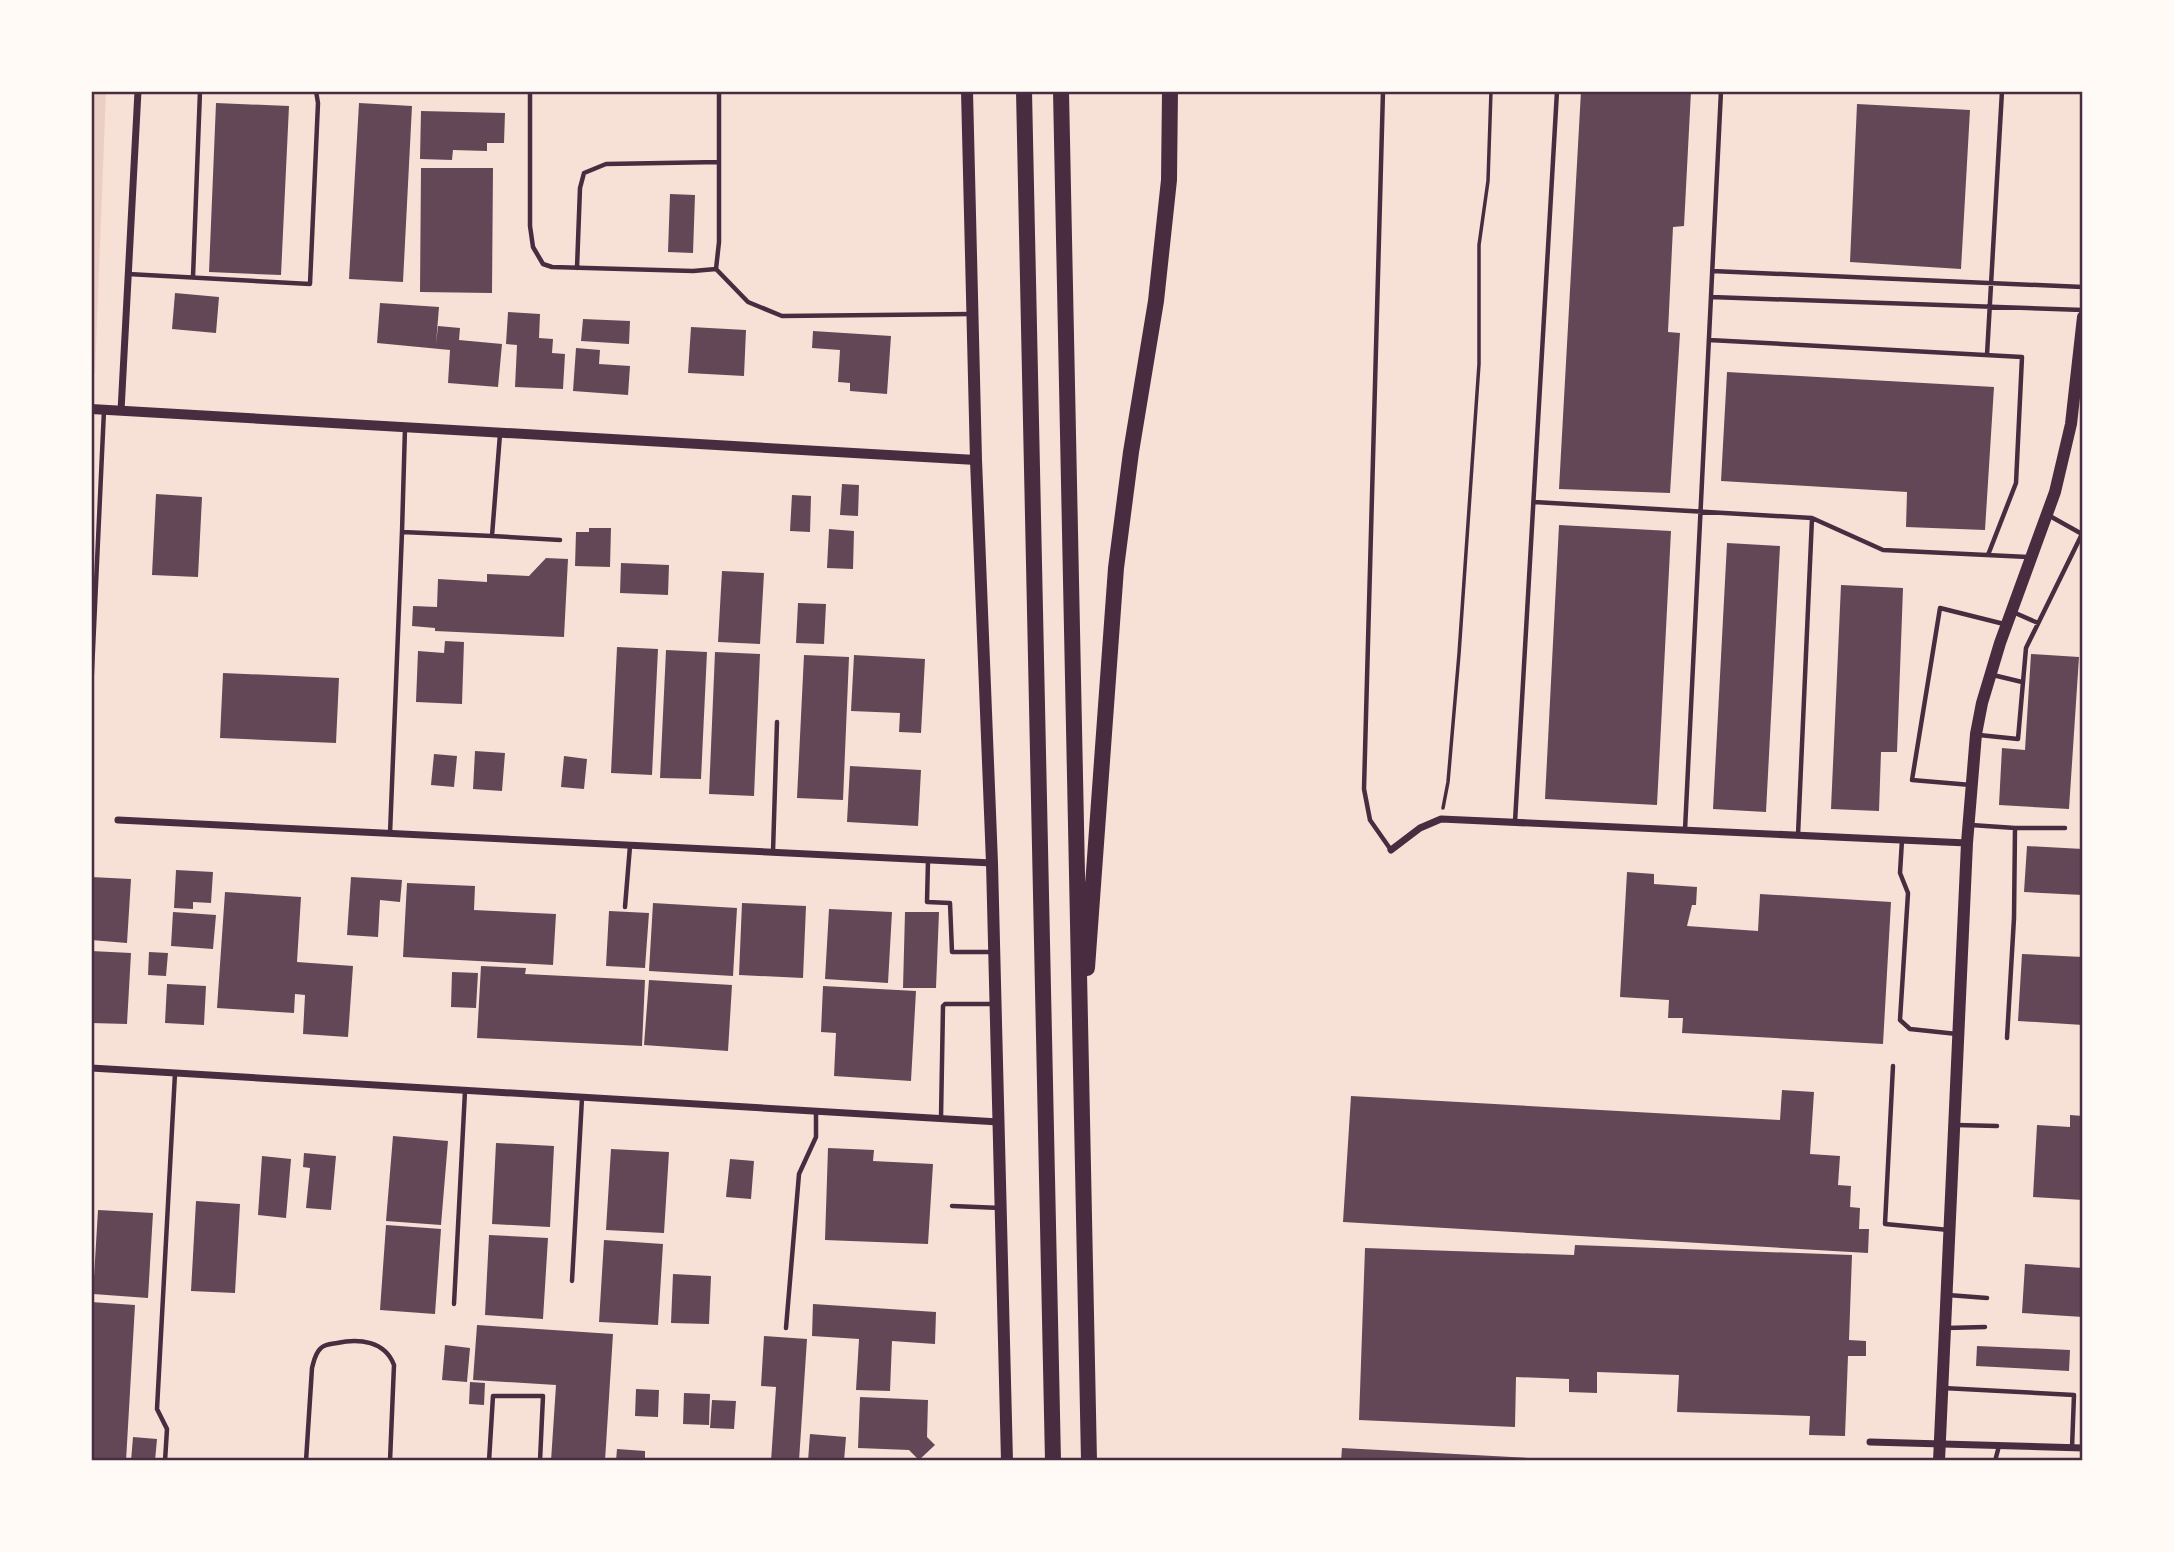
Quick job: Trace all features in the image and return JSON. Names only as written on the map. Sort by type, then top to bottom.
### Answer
[{"type":"highway","points":[[1024,91],[1053,1461]]},
{"type":"highway","points":[[1061,91],[1089,1461]]},
{"type":"highway","points":[[1080,1068],[1116,568],[1131,452],[1156,301],[1169,180],[1170,91]]},
{"type":"main road","points":[[967,91],[976,460],[995,952],[1007,1461]]},
{"type":"main road","points":[[1939,1461],[1958,1034],[1976,734],[1991,674],[2047,515],[2071,424],[2083,317]]},
{"type":"street","points":[[121,411],[138,91]]},
{"type":"street","points":[[91,409],[976,460]]},
{"type":"street","points":[[1391,850],[1420,828],[1441,819],[1968,843]]},
{"type":"street","points":[[118,820],[992,863]]},
{"type":"street","points":[[91,1068],[999,1122]]},
{"type":"street","points":[[1870,1442],[2083,1448]]},
{"type":"lane","points":[[193,277],[200,91]]},
{"type":"lane","points":[[128,274],[310,284],[318,103],[316,91]]},
{"type":"lane","points":[[530,91],[530,226],[533,247],[543,264],[577,268],[716,270]]},
{"type":"lane","points":[[719,91],[716,270],[748,302],[782,316],[972,314]]},
{"type":"lane","points":[[1384,91],[1364,789],[1370,820],[1391,850]]},
{"type":"lane","points":[[1515,822],[1557,91]]},
{"type":"lane","points":[[1685,830],[1721,91]]},
{"type":"lane","points":[[1987,355],[2002,91]]},
{"type":"lane","points":[[577,268],[580,188],[584,173],[606,164],[719,162]]},
{"type":"lane","points":[[1712,271],[2083,287]]},
{"type":"lane","points":[[1711,296],[2083,310]]},
{"type":"lane","points":[[1709,340],[2022,357],[2016,483],[1988,555]]},
{"type":"lane","points":[[91,693],[104,410]]},
{"type":"lane","points":[[390,834],[405,428]]},
{"type":"lane","points":[[492,536],[500,433]]},
{"type":"lane","points":[[1533,502],[1812,518],[1883,550],[2033,558]]},
{"type":"lane","points":[[1976,734],[2018,739],[2026,648],[2082,534],[2047,515]]},
{"type":"lane","points":[[1798,835],[1812,518]]},
{"type":"lane","points":[[402,532],[560,540]]},
{"type":"lane","points":[[1972,785],[1912,780],[1940,608],[2038,623]]},
{"type":"lane","points":[[1991,674],[2022,682]]},
{"type":"lane","points":[[773,852],[777,722]]},
{"type":"lane","points":[[1969,825],[2065,828]]},
{"type":"lane","points":[[2007,1038],[2014,918],[2015,828]]},
{"type":"lane","points":[[1902,840],[1900,873],[1908,893],[1900,1020],[1910,1029],[1958,1034]]},
{"type":"lane","points":[[625,907],[630,845]]},
{"type":"lane","points":[[928,860],[927,902],[950,903],[952,952],[995,952]]},
{"type":"lane","points":[[941,1119],[943,1006],[996,1004]]},
{"type":"lane","points":[[1893,1066],[1885,1224],[1950,1230]]},
{"type":"lane","points":[[165,1461],[167,1429],[157,1409],[175,1073]]},
{"type":"lane","points":[[454,1304],[465,1091]]},
{"type":"lane","points":[[572,1281],[582,1098]]},
{"type":"lane","points":[[786,1328],[799,1174],[816,1137],[816,1111]]},
{"type":"lane","points":[[1954,1125],[1997,1126]]},
{"type":"lane","points":[[952,1206],[1002,1208]]},
{"type":"lane","points":[[1947,1295],[1987,1298]]},
{"type":"lane","points":[[1945,1328],[1986,1327]]},
{"type":"lane","points":[[306,1461],[312,1368],[316,1354],[323,1346],[348,1340],[362,1341],[382,1348],[390,1355],[394,1365],[390,1461]]},
{"type":"lane","points":[[1943,1388],[2074,1395],[2072,1448]]},
{"type":"lane","points":[[489,1461],[493,1396],[543,1396],[540,1461]]},
{"type":"lane","points":[[1995,1461],[2000,1446]]},
{"type":"path","points":[[1441,819],[1448,782],[1459,654],[1479,364],[1479,245],[1488,181],[1491,91]]},
{"type":"shaded area","points":[[91,91],[106,91],[95,374],[91,374]]},
{"type":"building","points":[[1581,91],[1691,91],[1684,226],[1673,227],[1668,332],[1680,333],[1670,493],[1559,489]]},
{"type":"building","points":[[216,103],[289,106],[281,275],[209,272]]},
{"type":"building","points":[[359,103],[412,106],[403,282],[349,279]]},
{"type":"building","points":[[1857,104],[1970,110],[1961,269],[1850,262]]},
{"type":"building","points":[[421,111],[505,113],[504,143],[487,143],[487,151],[453,150],[452,160],[420,159]]},
{"type":"building","points":[[421,168],[493,168],[492,293],[420,292]]},
{"type":"building","points":[[670,194],[695,195],[693,253],[668,252]]},
{"type":"building","points":[[175,293],[219,297],[216,333],[172,329]]},
{"type":"building","points":[[380,303],[439,307],[436,344],[438,326],[460,328],[459,340],[502,344],[498,387],[448,383],[450,350],[377,343]]},
{"type":"building","points":[[508,312],[540,314],[539,338],[553,339],[552,353],[565,354],[563,389],[515,387],[517,345],[506,344]]},
{"type":"building","points":[[583,319],[630,321],[629,344],[581,341]]},
{"type":"building","points":[[691,327],[746,330],[744,376],[688,373]]},
{"type":"building","points":[[813,331],[891,336],[887,394],[850,391],[850,383],[838,382],[840,350],[812,348]]},
{"type":"building","points":[[576,348],[600,350],[599,364],[630,366],[628,395],[573,391]]},
{"type":"building","points":[[1727,372],[1994,387],[1985,530],[1906,527],[1907,492],[1721,481]]},
{"type":"building","points":[[842,484],[859,485],[858,516],[840,515]]},
{"type":"building","points":[[156,494],[202,497],[198,577],[152,575]]},
{"type":"building","points":[[792,495],[811,496],[810,532],[790,531]]},
{"type":"building","points":[[1559,525],[1671,531],[1657,805],[1545,799]]},
{"type":"building","points":[[589,528],[611,528],[610,567],[575,566],[576,532],[589,532]]},
{"type":"building","points":[[829,529],[854,531],[853,569],[827,568]]},
{"type":"building","points":[[1727,543],[1780,546],[1766,812],[1713,809]]},
{"type":"building","points":[[546,558],[568,559],[564,637],[435,631],[435,628],[412,626],[413,606],[437,607],[438,579],[487,582],[487,574],[529,576]]},
{"type":"building","points":[[621,563],[669,565],[668,595],[620,593]]},
{"type":"building","points":[[722,571],[764,573],[760,644],[718,642]]},
{"type":"building","points":[[1841,585],[1903,588],[1897,752],[1881,752],[1879,811],[1831,809]]},
{"type":"building","points":[[798,603],[826,604],[824,644],[796,643]]},
{"type":"building","points":[[445,641],[464,642],[462,704],[416,702],[418,651],[444,653]]},
{"type":"building","points":[[617,647],[658,649],[652,775],[611,773]]},
{"type":"building","points":[[666,650],[707,652],[701,779],[660,778]]},
{"type":"building","points":[[715,652],[760,654],[754,796],[709,794]]},
{"type":"building","points":[[2031,654],[2079,657],[2069,809],[1999,805],[2002,748],[2025,750]]},
{"type":"building","points":[[804,655],[849,657],[843,800],[797,798]]},
{"type":"building","points":[[854,655],[925,659],[921,733],[899,732],[900,713],[851,711]]},
{"type":"building","points":[[223,673],[339,678],[336,743],[220,738]]},
{"type":"building","points":[[475,751],[505,753],[502,791],[473,789]]},
{"type":"building","points":[[434,754],[457,756],[454,787],[431,785]]},
{"type":"building","points":[[564,756],[587,759],[584,789],[561,787]]},
{"type":"building","points":[[850,766],[921,770],[918,826],[847,822]]},
{"type":"building","points":[[2027,846],[2083,849],[2083,895],[2024,892]]},
{"type":"building","points":[[176,870],[213,872],[211,903],[193,902],[193,909],[174,908]]},
{"type":"building","points":[[1627,872],[1654,874],[1654,884],[1697,887],[1696,905],[1692,905],[1687,926],[1758,931],[1760,894],[1891,902],[1883,1044],[1682,1033],[1683,1018],[1668,1018],[1669,1000],[1620,997]]},
{"type":"building","points":[[91,877],[131,879],[127,943],[91,940]]},
{"type":"building","points":[[351,877],[402,880],[400,902],[380,900],[378,937],[347,935]]},
{"type":"building","points":[[407,883],[475,886],[474,910],[556,914],[553,965],[403,957]]},
{"type":"building","points":[[225,892],[301,897],[297,962],[353,966],[348,1037],[303,1034],[305,995],[295,994],[294,1013],[217,1008]]},
{"type":"building","points":[[653,903],[737,908],[733,976],[649,971]]},
{"type":"building","points":[[742,903],[806,906],[803,978],[739,975]]},
{"type":"building","points":[[829,909],[892,912],[888,983],[825,979]]},
{"type":"building","points":[[609,911],[649,913],[645,968],[606,966]]},
{"type":"building","points":[[173,912],[216,915],[213,949],[171,946]]},
{"type":"building","points":[[905,912],[939,912],[936,988],[903,988]]},
{"type":"building","points":[[91,951],[131,953],[127,1024],[91,1023]]},
{"type":"building","points":[[149,952],[168,953],[166,976],[148,975]]},
{"type":"building","points":[[2022,954],[2083,957],[2083,1025],[2018,1021]]},
{"type":"building","points":[[481,966],[526,968],[525,974],[645,980],[642,1046],[477,1038]]},
{"type":"building","points":[[452,972],[478,973],[476,1008],[451,1007]]},
{"type":"building","points":[[649,980],[732,985],[728,1051],[644,1045]]},
{"type":"building","points":[[167,984],[206,986],[204,1025],[165,1023]]},
{"type":"building","points":[[823,986],[916,991],[911,1081],[834,1076],[836,1033],[821,1032]]},
{"type":"building","points":[[1782,1090],[1814,1092],[1810,1154],[1840,1156],[1838,1185],[1851,1186],[1850,1207],[1860,1208],[1859,1229],[1869,1229],[1868,1253],[1343,1222],[1351,1096],[1780,1120]]},
{"type":"building","points":[[2070,1115],[2083,1116],[2083,1200],[2033,1197],[2037,1125],[2070,1127]]},
{"type":"building","points":[[393,1136],[448,1141],[441,1225],[386,1221]]},
{"type":"building","points":[[496,1143],[554,1146],[550,1227],[492,1224]]},
{"type":"building","points":[[828,1148],[874,1150],[873,1161],[933,1164],[928,1244],[825,1240]]},
{"type":"building","points":[[611,1149],[669,1152],[664,1233],[606,1230]]},
{"type":"building","points":[[304,1153],[336,1156],[331,1210],[306,1208],[310,1168],[303,1167]]},
{"type":"building","points":[[262,1156],[291,1159],[286,1218],[258,1215]]},
{"type":"building","points":[[730,1159],[754,1161],[751,1199],[726,1197]]},
{"type":"building","points":[[196,1201],[240,1204],[235,1293],[191,1291]]},
{"type":"building","points":[[98,1210],[153,1213],[148,1298],[93,1294]]},
{"type":"building","points":[[386,1225],[441,1229],[435,1314],[380,1310]]},
{"type":"building","points":[[489,1235],[548,1238],[543,1319],[485,1315]]},
{"type":"building","points":[[604,1240],[663,1244],[658,1325],[599,1322]]},
{"type":"building","points":[[1575,1245],[1852,1255],[1849,1340],[1866,1341],[1866,1356],[1848,1356],[1845,1436],[1809,1435],[1810,1416],[1677,1412],[1679,1375],[1597,1372],[1597,1393],[1569,1392],[1569,1379],[1516,1377],[1515,1427],[1359,1420],[1365,1248],[1574,1255]]},
{"type":"building","points":[[2025,1264],[2083,1268],[2083,1317],[2022,1313]]},
{"type":"building","points":[[673,1274],[711,1276],[709,1324],[671,1323]]},
{"type":"building","points":[[91,1302],[135,1305],[126,1461],[91,1459]]},
{"type":"building","points":[[813,1304],[936,1312],[935,1344],[892,1341],[890,1391],[856,1390],[859,1339],[812,1336]]},
{"type":"building","points":[[477,1325],[613,1334],[605,1461],[551,1461],[556,1385],[473,1380]]},
{"type":"building","points":[[764,1336],[807,1339],[799,1461],[771,1461],[776,1387],[761,1386]]},
{"type":"building","points":[[445,1345],[470,1348],[467,1382],[442,1380]]},
{"type":"building","points":[[1977,1346],[2070,1350],[2069,1371],[1976,1366]]},
{"type":"building","points":[[470,1382],[485,1383],[484,1405],[469,1404]]},
{"type":"building","points":[[636,1389],[659,1390],[658,1417],[635,1416]]},
{"type":"building","points":[[684,1393],[710,1394],[709,1425],[683,1424]]},
{"type":"building","points":[[860,1397],[928,1400],[927,1437],[935,1445],[919,1460],[909,1450],[858,1448]]},
{"type":"building","points":[[712,1400],[736,1401],[734,1429],[710,1428]]},
{"type":"building","points":[[810,1434],[846,1437],[844,1461],[808,1461]]},
{"type":"building","points":[[133,1437],[157,1439],[155,1461],[131,1461]]},
{"type":"building","points":[[1342,1448],[1547,1459],[1547,1461],[1341,1461]]},
{"type":"building","points":[[617,1449],[645,1451],[645,1461],[616,1461]]}]
